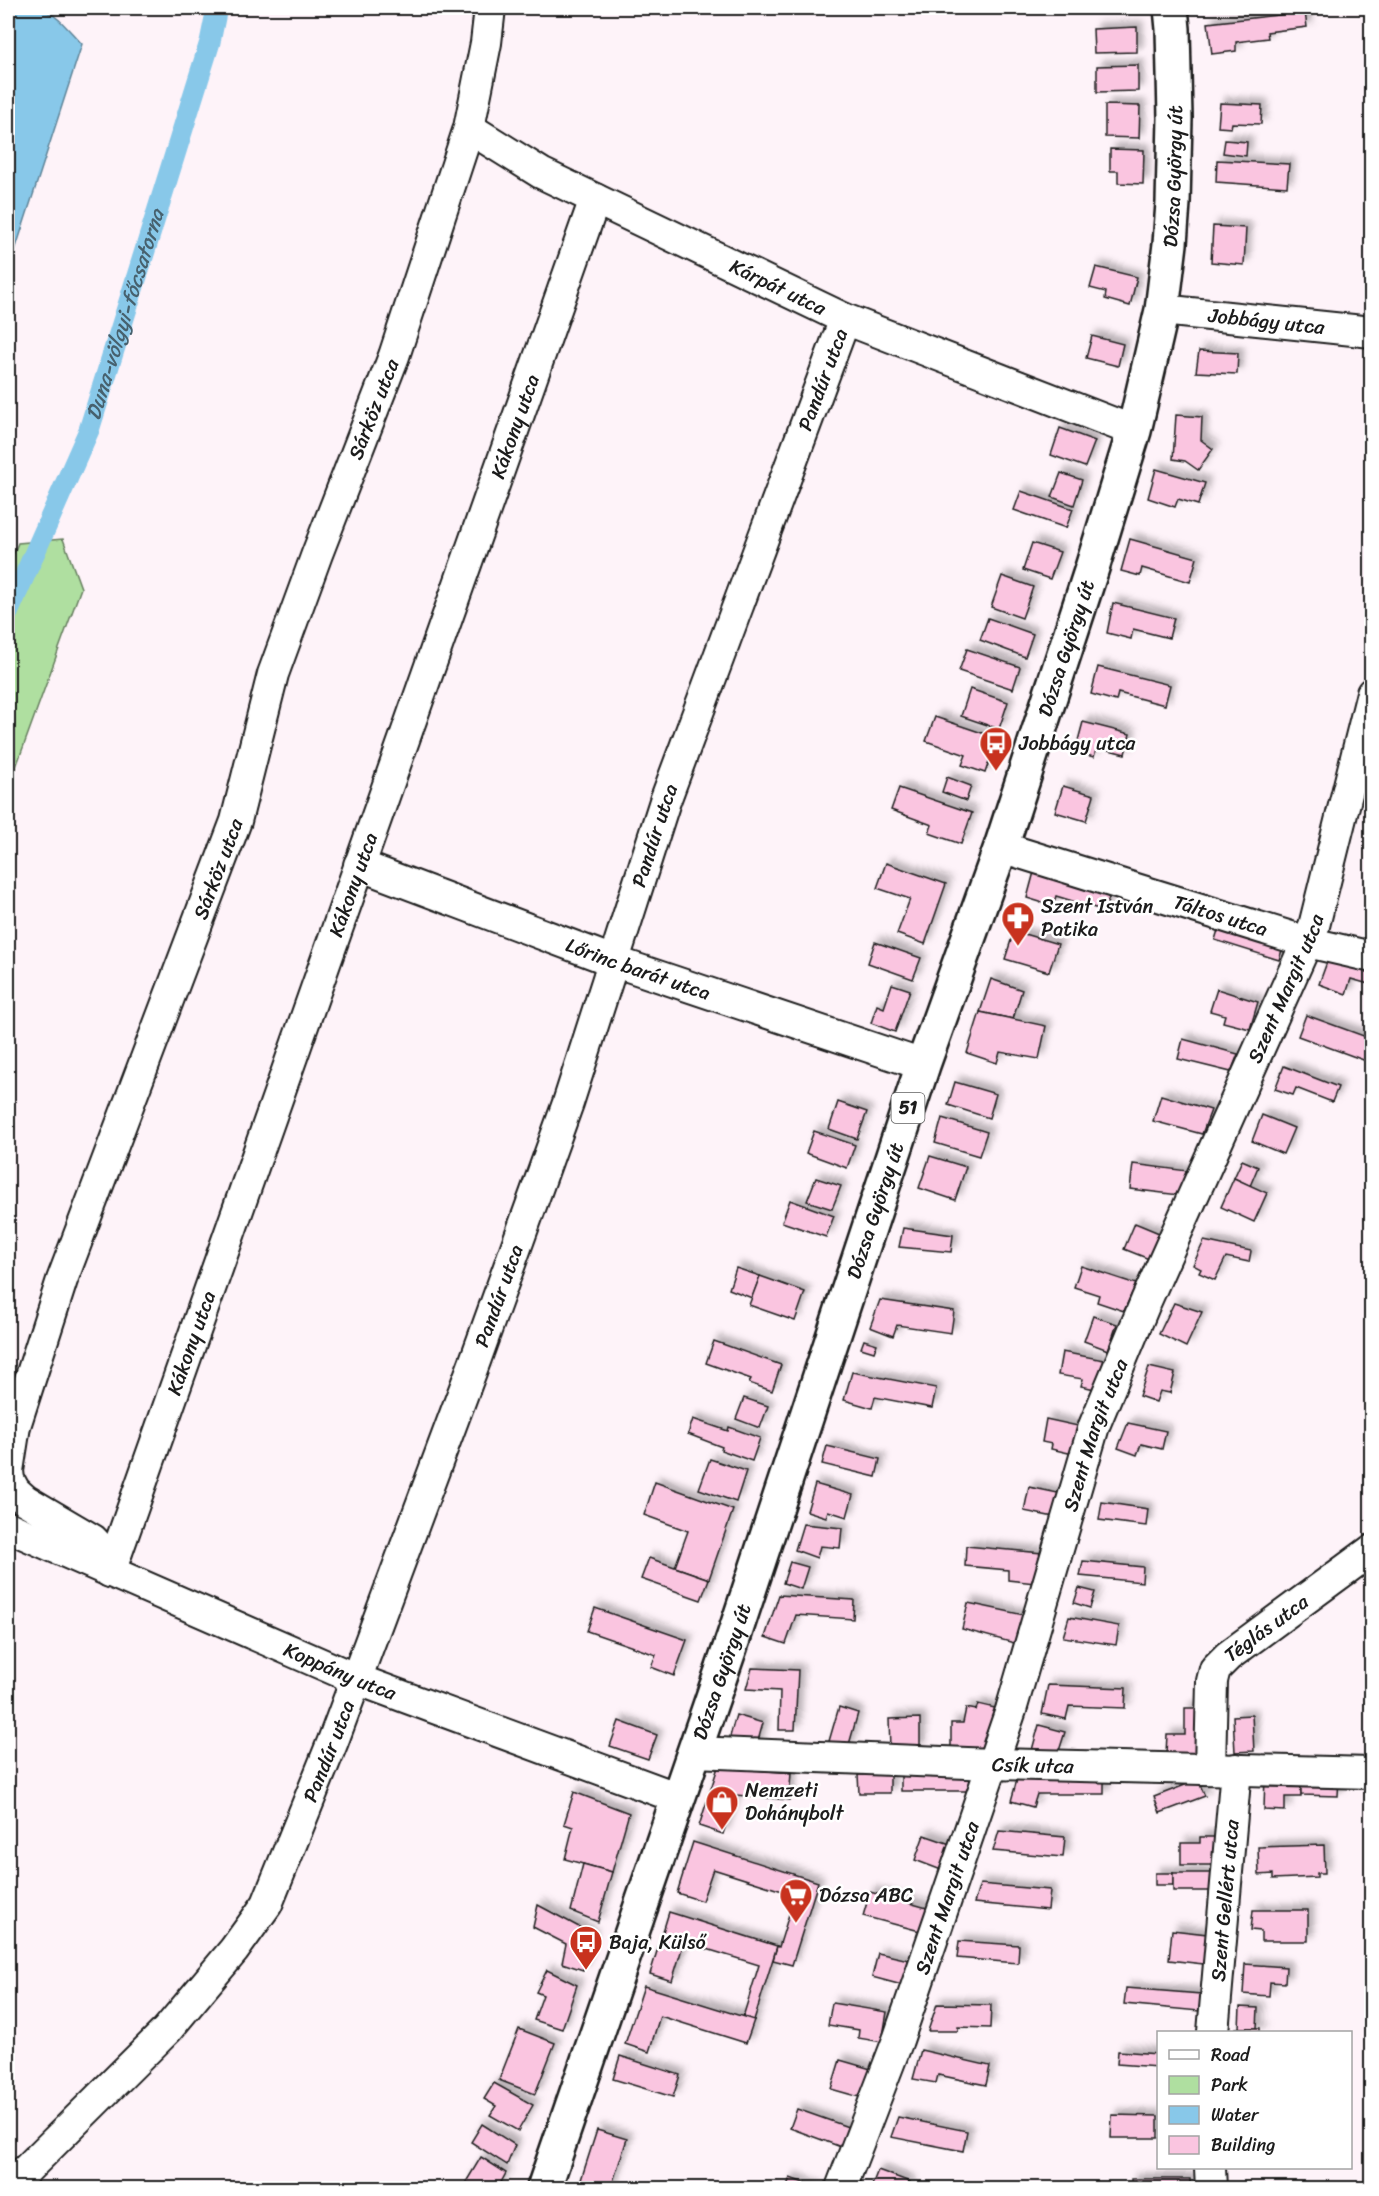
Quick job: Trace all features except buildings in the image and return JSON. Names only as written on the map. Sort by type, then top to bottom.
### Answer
[{"type":"main road","name":"Dózsa György út","points":[[544,2188],[738,1624],[922,1065],[1001,847],[1134,431],[1162,310],[1170,244],[1174,163],[1174,58],[1171,8]]},
{"type":"street","name":"Sárköz utca","points":[[112,1567],[93,1540],[25,1500],[15,1491],[9,1480],[8,1471],[15,1426],[62,1281],[236,821],[273,674],[394,356],[469,128],[486,43],[490,8]]},
{"type":"street","name":"Kárpát utca","points":[[469,128],[541,172],[845,319],[1134,431]]},
{"type":"street","name":"Kákony utca","points":[[112,1567],[595,198]]},
{"type":"street","name":"Jobbágy utca","points":[[1162,310],[1371,332]]},
{"type":"street","name":"Pandúr utca","points":[[8,2188],[167,2030],[234,1950],[267,1904],[356,1679],[475,1361],[568,1103],[665,801],[845,319]]},
{"type":"street","name":"Szent Margit utca","points":[[841,2188],[898,2040],[1011,1710],[1094,1426],[1146,1301],[1314,926],[1371,693]]},
{"type":"street","name":"Táltos utca","points":[[1001,847],[1307,942],[1371,957]]},
{"type":"street","name":"Lőrinc barát utca","points":[[359,865],[613,961],[922,1065]]},
{"type":"street","name":"Koppány utca","points":[[8,1527],[112,1567],[356,1679],[678,1798]]},
{"type":"street","name":"Téglás utca","points":[[1223,1769],[1212,1681],[1215,1670],[1228,1656],[1371,1550]]},
{"type":"street","name":"Csík utca","points":[[694,1752],[992,1764],[1371,1773]]},
{"type":"street","name":"Szent Gellért utca","points":[[1212,2031],[1223,1769]]},
{"type":"street","points":[[1210,2169],[1211,2188]]},
{"type":"green space","points":[[63,539],[81,588],[8,789],[8,567],[18,543]]},
{"type":"water","points":[[8,8],[35,9],[51,14],[64,24],[82,44],[8,272]]},
{"type":"waterway","name":"Duna-völgyi-főcsatorna","points":[[8,613],[89,430],[210,42],[217,8]]},
{"type":"place","name":"Jobbágy utca","points":[[996,772]]},
{"type":"place","name":"Szent István Patika","points":[[1018,947]]},
{"type":"place","name":"Nemzeti Dohánybolt","points":[[722,1831]]},
{"type":"place","name":"Dózsa ABC","points":[[796,1924]]},
{"type":"place","name":"Baja, Külső","points":[[586,1971]]}]
